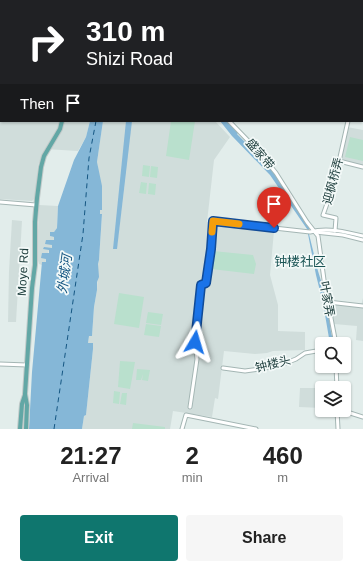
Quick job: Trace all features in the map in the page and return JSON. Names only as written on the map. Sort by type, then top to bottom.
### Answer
[{"type":"main road","name":"Moye Rd","points":[[20,429],[22,404],[25,394],[32,288],[35,265],[36,205],[43,161],[60,129],[62,122]]},
{"type":"main road","points":[[25,394],[27,405],[26,429]]},
{"type":"street","name":"盛家带","points":[[231,122],[260,153],[276,173],[312,231]]},
{"type":"street","name":"迎枫桥弄","points":[[334,231],[336,218],[323,215],[334,184],[348,122]]},
{"type":"street","points":[[339,161],[363,167]]},
{"type":"street","points":[[0,202],[36,205]]},
{"type":"street","points":[[190,407],[197,359],[195,342],[201,285],[206,283],[213,221],[306,232],[334,231],[363,236]]},
{"type":"street","points":[[312,231],[317,233],[343,235],[363,240]]},
{"type":"street","name":"叶家弄","points":[[312,231],[318,236],[325,287],[335,337]]},
{"type":"street","points":[[328,302],[363,306]]},
{"type":"street","name":"钟楼头","points":[[222,368],[245,371],[260,369],[281,365],[306,353],[315,351]]},
{"type":"street","points":[[0,364],[27,365]]},
{"type":"street","points":[[351,413],[363,417]]},
{"type":"street","points":[[182,429],[186,415],[256,429]]},
{"type":"street","points":[[337,417],[338,429]]},
{"type":"shaded area","points":[[0,122],[90,122],[86,137],[78,151],[45,149],[38,165],[35,198],[32,201],[0,199]]},
{"type":"shaded area","points":[[103,122],[216,122],[230,137],[214,160],[207,222],[274,231],[270,275],[278,305],[278,331],[305,332],[305,350],[273,351],[255,354],[224,351],[218,399],[215,398],[212,417],[173,411],[170,429],[82,429],[84,416],[86,415],[93,349],[88,343],[89,336],[92,336],[102,215],[100,214],[100,210],[102,210],[97,162]]},
{"type":"shaded area","points":[[347,127],[363,130],[363,166],[339,161]]},
{"type":"shaded area","points":[[39,205],[58,206],[57,228],[54,232],[50,232],[50,236],[54,237],[54,240],[46,240],[52,245],[52,248],[49,250],[46,262],[42,262],[42,265],[39,264],[37,257]]},
{"type":"shaded area","points":[[12,220],[22,221],[16,322],[8,322],[9,271]]},
{"type":"shaded area","points":[[363,298],[363,341],[356,340],[357,326],[334,324],[330,303],[361,306]]},
{"type":"shaded area","points":[[300,388],[315,388],[315,408],[299,407]]},
{"type":"green space","points":[[171,122],[195,122],[189,160],[166,156]]},
{"type":"green space","points":[[350,137],[363,140],[363,161],[345,157]]},
{"type":"green space","points":[[143,165],[150,166],[149,177],[142,176]]},
{"type":"green space","points":[[151,166],[158,167],[157,178],[150,177]]},
{"type":"green space","points":[[141,182],[147,183],[146,194],[139,193]]},
{"type":"green space","points":[[149,183],[156,184],[155,195],[148,194]]},
{"type":"green space","points":[[213,251],[253,255],[256,264],[254,274],[211,269]]},
{"type":"green space","points":[[119,293],[144,297],[139,328],[114,324]]},
{"type":"green space","points":[[148,312],[163,314],[161,325],[146,323]]},
{"type":"green space","points":[[146,324],[161,326],[159,337],[144,335]]},
{"type":"green space","points":[[120,361],[135,362],[130,389],[118,387]]},
{"type":"green space","points":[[137,369],[150,370],[148,381],[142,380],[143,374],[141,380],[136,380]]},
{"type":"green space","points":[[114,391],[120,392],[119,404],[113,403]]},
{"type":"green space","points":[[122,393],[127,393],[126,405],[120,404]]},
{"type":"green space","points":[[133,423],[165,427],[165,429],[132,429]]},
{"type":"water","name":"外城河","points":[[90,122],[103,122],[97,162],[102,186],[102,210],[100,210],[100,214],[102,214],[98,264],[99,277],[94,307],[92,336],[89,336],[88,343],[93,343],[93,349],[86,415],[84,416],[82,429],[29,429],[32,372],[42,262],[46,262],[46,259],[41,258],[42,253],[49,253],[49,250],[43,249],[44,247],[52,248],[52,245],[45,244],[46,240],[54,240],[54,237],[50,236],[50,232],[54,232],[57,228],[58,206],[74,160],[86,137]]},
{"type":"water","points":[[126,122],[132,122],[117,249],[113,249]]},
{"type":"water","points":[[221,122],[228,122],[247,144],[250,142],[272,169],[309,226],[309,234],[318,271],[327,300],[332,337],[329,337],[307,229],[270,175],[232,136]]},
{"type":"ferry route","points":[[54,429],[83,234],[89,158],[96,122]]},
{"type":"slow traffic","points":[[212,232],[213,221],[239,224]]},
{"type":"district","name":"钟楼社区","points":[[300,261]]},
{"type":"route","points":[[195,342],[201,285],[206,283],[213,221],[274,228]]}]
